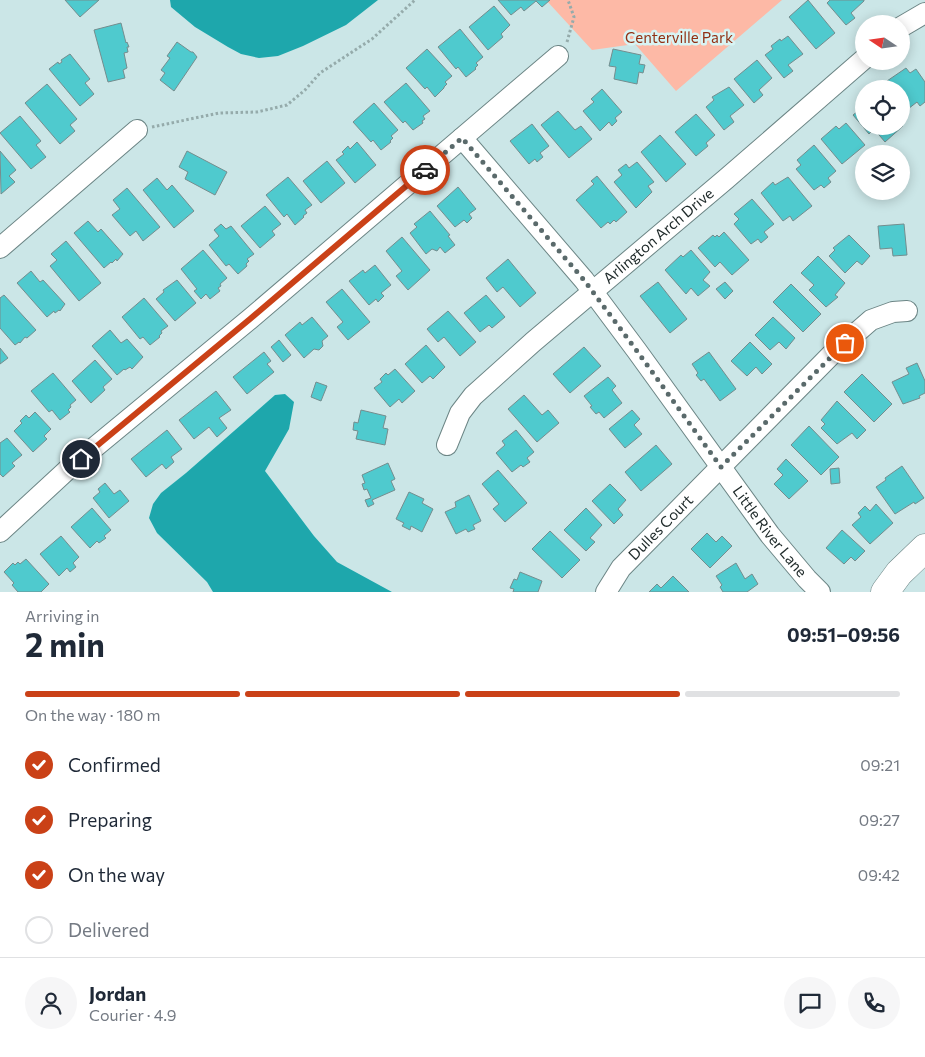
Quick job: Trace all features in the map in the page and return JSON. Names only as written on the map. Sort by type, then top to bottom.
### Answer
[{"type":"street","points":[[910,22],[925,13]]},
{"type":"street","points":[[0,532],[66,471],[250,319],[558,56]]},
{"type":"street","name":"Arlington Arch Drive","points":[[447,445],[460,413],[473,396],[855,67]]},
{"type":"street","points":[[0,248],[137,130]]},
{"type":"street","name":"Little River Lane","points":[[462,138],[593,292],[770,535],[820,592]]},
{"type":"street","name":"Dulles Court","points":[[606,592],[621,568],[832,354],[871,320],[893,312],[907,311]]},
{"type":"street","points":[[885,592],[899,573],[925,548]]},
{"type":"path","points":[[137,130],[219,114],[257,112],[287,105],[305,90],[320,73],[372,39],[415,0]]},
{"type":"path","points":[[558,56],[568,39],[574,17],[568,0]]},
{"type":"green space","name":"Centerville Park","points":[[546,0],[782,0],[676,91],[635,44],[592,50]]},
{"type":"water","points":[[170,0],[378,0],[346,25],[303,46],[278,56],[259,58],[241,54],[195,27],[171,7]]},
{"type":"water","points":[[285,394],[294,402],[289,429],[265,471],[314,536],[337,562],[392,592],[213,592],[207,582],[157,533],[149,518],[153,504],[161,493],[275,395]]},
{"type":"building","points":[[65,0],[99,0],[80,17]]},
{"type":"building","points":[[498,0],[550,0],[542,7],[536,1],[524,11],[521,7],[511,15]]},
{"type":"building","points":[[808,0],[835,33],[816,49],[789,17]]},
{"type":"building","points":[[830,0],[864,0],[851,13],[855,18],[846,25],[827,3]]},
{"type":"building","points":[[494,6],[510,25],[501,34],[503,37],[488,50],[469,27]]},
{"type":"building","points":[[121,23],[126,43],[129,47],[127,47],[128,52],[124,53],[127,68],[123,70],[125,78],[108,82],[94,30]]},
{"type":"building","points":[[460,29],[483,57],[476,63],[478,65],[476,69],[466,77],[458,67],[456,69],[438,47]]},
{"type":"building","points":[[788,36],[803,54],[788,65],[793,71],[784,78],[765,55],[773,49],[771,46]]},
{"type":"building","points":[[177,42],[193,52],[197,57],[174,91],[160,80],[165,73],[161,70],[170,58],[167,56]]},
{"type":"building","points":[[427,49],[452,76],[445,82],[447,84],[435,97],[406,68]]},
{"type":"building","points":[[613,49],[641,55],[639,64],[645,65],[643,73],[639,72],[637,84],[614,79],[616,67],[609,66]]},
{"type":"building","points":[[70,54],[90,79],[85,83],[94,94],[80,106],[49,69],[58,62],[59,64],[62,62],[61,60]]},
{"type":"building","points":[[757,60],[772,78],[759,90],[763,95],[754,103],[734,79]]},
{"type":"building","points":[[916,69],[925,82],[925,102],[920,106],[917,102],[910,107],[910,80],[888,80],[903,70],[908,70],[910,73]]},
{"type":"building","points":[[406,83],[430,111],[423,116],[425,119],[422,121],[423,123],[413,130],[405,121],[403,123],[384,102]]},
{"type":"building","points":[[47,84],[77,119],[70,125],[75,131],[60,144],[25,103]]},
{"type":"building","points":[[729,87],[744,105],[730,116],[734,122],[724,130],[706,107],[714,100],[712,97]]},
{"type":"building","points":[[602,89],[622,112],[615,118],[617,121],[612,126],[609,122],[600,131],[583,111],[594,102],[591,99]]},
{"type":"building","points":[[374,103],[398,130],[391,136],[393,138],[391,142],[381,150],[353,122]]},
{"type":"building","points":[[558,111],[575,130],[581,126],[592,139],[569,158],[541,125]]},
{"type":"building","points":[[696,114],[715,135],[706,143],[708,146],[696,156],[675,132]]},
{"type":"building","points":[[20,116],[41,141],[36,145],[46,157],[31,169],[0,133]]},
{"type":"building","points":[[846,123],[865,145],[855,145],[855,153],[842,164],[821,139],[836,126],[839,129]]},
{"type":"building","points":[[532,124],[549,146],[540,153],[543,157],[537,162],[535,159],[529,164],[510,141]]},
{"type":"building","points":[[660,135],[686,164],[666,182],[641,152]]},
{"type":"building","points":[[879,135],[893,135],[885,142]]},
{"type":"building","points":[[357,142],[376,165],[355,183],[336,160],[344,154],[342,152],[348,146],[350,149]]},
{"type":"building","points":[[814,145],[836,171],[828,178],[831,182],[824,188],[821,185],[814,190],[796,169],[801,165],[797,160]]},
{"type":"building","points":[[0,151],[16,170],[9,176],[15,182],[1,194]]},
{"type":"building","points":[[187,151],[227,172],[215,195],[185,179],[188,172],[179,167]]},
{"type":"building","points":[[327,161],[345,183],[321,203],[303,181]]},
{"type":"building","points":[[637,162],[654,182],[648,186],[652,192],[636,208],[614,182],[622,175],[618,170],[626,164],[629,168]]},
{"type":"building","points":[[597,176],[627,212],[616,222],[614,220],[610,224],[608,222],[601,228],[576,200],[594,184],[591,181]]},
{"type":"building","points":[[288,177],[312,205],[305,210],[307,213],[295,225],[287,214],[284,217],[266,195]]},
{"type":"building","points":[[788,177],[812,206],[793,221],[790,216],[783,221],[761,193],[773,182],[775,185]]},
{"type":"building","points":[[157,178],[167,190],[172,185],[194,211],[174,228],[143,190]]},
{"type":"building","points":[[458,187],[476,209],[469,214],[472,218],[467,223],[464,220],[455,227],[437,206]]},
{"type":"building","points":[[127,188],[160,227],[143,241],[136,231],[130,236],[112,215],[120,209],[113,200]]},
{"type":"building","points":[[752,199],[774,224],[764,232],[768,237],[761,243],[758,239],[751,244],[734,224],[739,219],[734,214]]},
{"type":"building","points":[[265,206],[281,224],[272,231],[275,235],[260,248],[241,226]]},
{"type":"building","points":[[430,211],[450,235],[448,236],[455,245],[445,253],[440,247],[437,251],[432,249],[426,254],[410,233],[417,227],[414,224]]},
{"type":"building","points":[[88,221],[98,232],[101,229],[123,254],[117,261],[116,259],[104,268],[74,233]]},
{"type":"building","points":[[221,224],[226,229],[231,226],[254,254],[247,259],[249,261],[246,264],[247,266],[238,274],[229,264],[226,266],[209,245],[219,236],[214,230]]},
{"type":"building","points":[[904,224],[907,255],[893,256],[892,248],[880,249],[878,226]]},
{"type":"building","points":[[724,232],[749,260],[732,275],[720,262],[715,267],[698,248],[713,235],[719,237]]},
{"type":"building","points":[[849,235],[870,256],[862,265],[857,261],[845,273],[829,256],[835,250],[833,248]]},
{"type":"building","points":[[402,237],[430,270],[408,290],[396,276],[402,271],[386,251]]},
{"type":"building","points":[[66,241],[101,283],[79,301],[50,266],[57,260],[51,254]]},
{"type":"building","points":[[203,250],[227,278],[220,284],[221,286],[218,288],[220,291],[210,299],[206,294],[201,299],[194,291],[197,289],[181,269]]},
{"type":"building","points":[[691,250],[710,272],[703,280],[710,286],[698,296],[691,288],[686,294],[665,270],[681,255],[683,257]]},
{"type":"building","points":[[818,256],[845,283],[835,295],[838,297],[826,307],[809,290],[814,285],[801,273]]},
{"type":"building","points":[[508,259],[536,293],[520,307],[503,287],[497,292],[486,278]]},
{"type":"building","points":[[375,265],[391,285],[381,293],[384,296],[378,302],[376,299],[369,305],[349,281],[363,270],[365,273]]},
{"type":"building","points":[[31,271],[40,282],[43,280],[65,304],[60,311],[55,313],[54,311],[47,317],[17,283]]},
{"type":"building","points":[[177,280],[196,303],[175,321],[156,299],[164,292],[163,290]]},
{"type":"building","points":[[658,282],[687,319],[670,333],[640,296]]},
{"type":"building","points":[[725,282],[733,291],[725,299],[716,289]]},
{"type":"building","points":[[791,284],[821,314],[803,332],[773,302]]},
{"type":"building","points":[[342,289],[370,322],[348,340],[337,327],[343,322],[326,302]]},
{"type":"building","points":[[4,295],[36,330],[15,345],[0,328],[0,298]]},
{"type":"building","points":[[486,295],[505,317],[492,328],[489,325],[480,332],[464,313]]},
{"type":"building","points":[[144,298],[168,326],[161,331],[160,337],[150,345],[143,337],[140,339],[122,317]]},
{"type":"building","points":[[448,311],[476,342],[460,356],[444,337],[438,342],[427,329]]},
{"type":"building","points":[[312,317],[328,336],[322,341],[323,346],[319,350],[314,349],[304,358],[285,335],[300,322],[302,325]]},
{"type":"building","points":[[773,317],[795,338],[786,349],[779,342],[770,350],[755,335]]},
{"type":"building","points":[[110,330],[121,343],[127,339],[143,357],[132,369],[130,367],[124,369],[117,375],[92,346]]},
{"type":"building","points":[[279,340],[291,355],[283,362],[271,347]]},
{"type":"building","points":[[750,342],[772,364],[762,374],[756,367],[747,376],[731,361]]},
{"type":"building","points":[[426,345],[445,367],[433,379],[430,376],[422,383],[405,364]]},
{"type":"building","points":[[584,347],[601,366],[570,393],[553,374]]},
{"type":"building","points":[[0,348],[8,358],[0,364]]},
{"type":"building","points":[[264,352],[271,361],[267,364],[274,372],[247,394],[233,377]]},
{"type":"building","points":[[709,352],[736,389],[720,401],[704,379],[701,381],[696,375],[698,373],[692,364]]},
{"type":"building","points":[[95,360],[112,379],[103,387],[105,390],[91,403],[72,381]]},
{"type":"building","points":[[917,363],[925,381],[925,393],[919,396],[920,398],[903,404],[892,382],[909,374],[906,368]]},
{"type":"building","points":[[395,369],[415,391],[402,403],[399,399],[390,407],[374,388],[382,382],[380,379],[386,373],[388,375]]},
{"type":"building","points":[[53,373],[76,400],[70,405],[71,407],[68,410],[70,412],[60,420],[52,410],[49,412],[31,391]]},
{"type":"building","points":[[862,374],[892,404],[874,422],[844,392]]},
{"type":"building","points":[[608,377],[616,386],[612,390],[622,403],[604,418],[599,412],[596,414],[584,396]]},
{"type":"building","points":[[316,382],[327,386],[321,401],[311,397]]},
{"type":"building","points":[[216,391],[231,410],[219,418],[227,428],[217,437],[209,427],[194,439],[179,420]]},
{"type":"building","points":[[524,395],[542,415],[548,410],[559,423],[537,442],[508,409]]},
{"type":"building","points":[[837,401],[866,430],[857,439],[852,433],[837,444],[821,428],[825,424],[821,420]]},
{"type":"building","points":[[361,410],[386,416],[383,428],[388,429],[385,445],[356,439],[358,431],[353,430],[354,422],[358,423]]},
{"type":"building","points":[[632,410],[640,419],[634,425],[642,434],[625,448],[609,429]]},
{"type":"building","points":[[35,412],[51,429],[44,436],[47,439],[33,452],[14,431],[22,423],[20,421],[26,415],[29,418]]},
{"type":"building","points":[[809,426],[839,457],[821,475],[791,445]]},
{"type":"building","points":[[167,430],[182,449],[171,457],[174,462],[166,469],[162,464],[146,477],[131,459]]},
{"type":"building","points":[[516,430],[534,452],[527,458],[530,462],[523,467],[521,465],[512,472],[496,453],[505,445],[502,441]]},
{"type":"building","points":[[7,438],[22,455],[12,463],[15,466],[3,477],[0,474],[0,443]]},
{"type":"building","points":[[656,445],[672,464],[641,491],[625,472]]},
{"type":"building","points":[[786,459],[808,481],[789,499],[774,484],[783,475],[777,469]]},
{"type":"building","points":[[388,463],[395,479],[391,481],[395,490],[372,500],[374,504],[368,507],[365,500],[371,498],[367,489],[364,490],[362,484],[365,483],[362,475]]},
{"type":"building","points":[[902,466],[924,498],[895,514],[876,487]]},
{"type":"building","points":[[839,468],[840,483],[831,484],[830,469]]},
{"type":"building","points":[[498,470],[527,503],[505,522],[493,509],[499,504],[482,484]]},
{"type":"building","points":[[105,483],[114,494],[120,490],[129,501],[109,518],[93,498],[100,492],[98,489]]},
{"type":"building","points":[[610,484],[626,500],[618,509],[623,515],[614,524],[592,501]]},
{"type":"building","points":[[409,492],[424,499],[422,503],[433,509],[422,532],[411,526],[410,530],[402,526],[404,523],[396,519]]},
{"type":"building","points":[[469,495],[481,521],[473,525],[475,529],[468,532],[466,529],[456,534],[445,512],[456,507],[455,502]]},
{"type":"building","points":[[876,504],[893,523],[870,544],[852,525],[861,517],[858,513],[865,506],[870,511]]},
{"type":"building","points":[[92,508],[111,530],[104,536],[106,538],[99,543],[97,541],[90,548],[71,527]]},
{"type":"building","points":[[586,508],[602,525],[590,538],[595,542],[586,551],[564,530]]},
{"type":"building","points":[[842,530],[865,551],[855,561],[851,557],[844,564],[826,548]]},
{"type":"building","points":[[550,531],[580,560],[562,578],[532,549]]},
{"type":"building","points":[[707,533],[716,542],[722,536],[732,546],[710,568],[691,549]]},
{"type":"building","points":[[61,536],[79,557],[73,563],[76,567],[70,572],[67,568],[59,576],[40,554]]},
{"type":"building","points":[[26,559],[49,584],[41,592],[18,592],[12,585],[14,583],[4,572],[13,563],[15,565],[18,562],[20,564]]},
{"type":"building","points":[[736,563],[745,579],[752,574],[758,584],[747,592],[723,592],[720,587],[722,585],[716,576]]},
{"type":"building","points":[[520,572],[542,581],[538,592],[513,592],[514,589],[510,588],[514,579],[517,580]]},
{"type":"building","points":[[673,576],[689,592],[649,592],[657,584],[661,588]]},
{"type":"way so far","points":[[425,170],[462,138],[584,280],[721,467],[845,343]]},
{"type":"route","points":[[81,459],[250,319],[425,170]]}]
